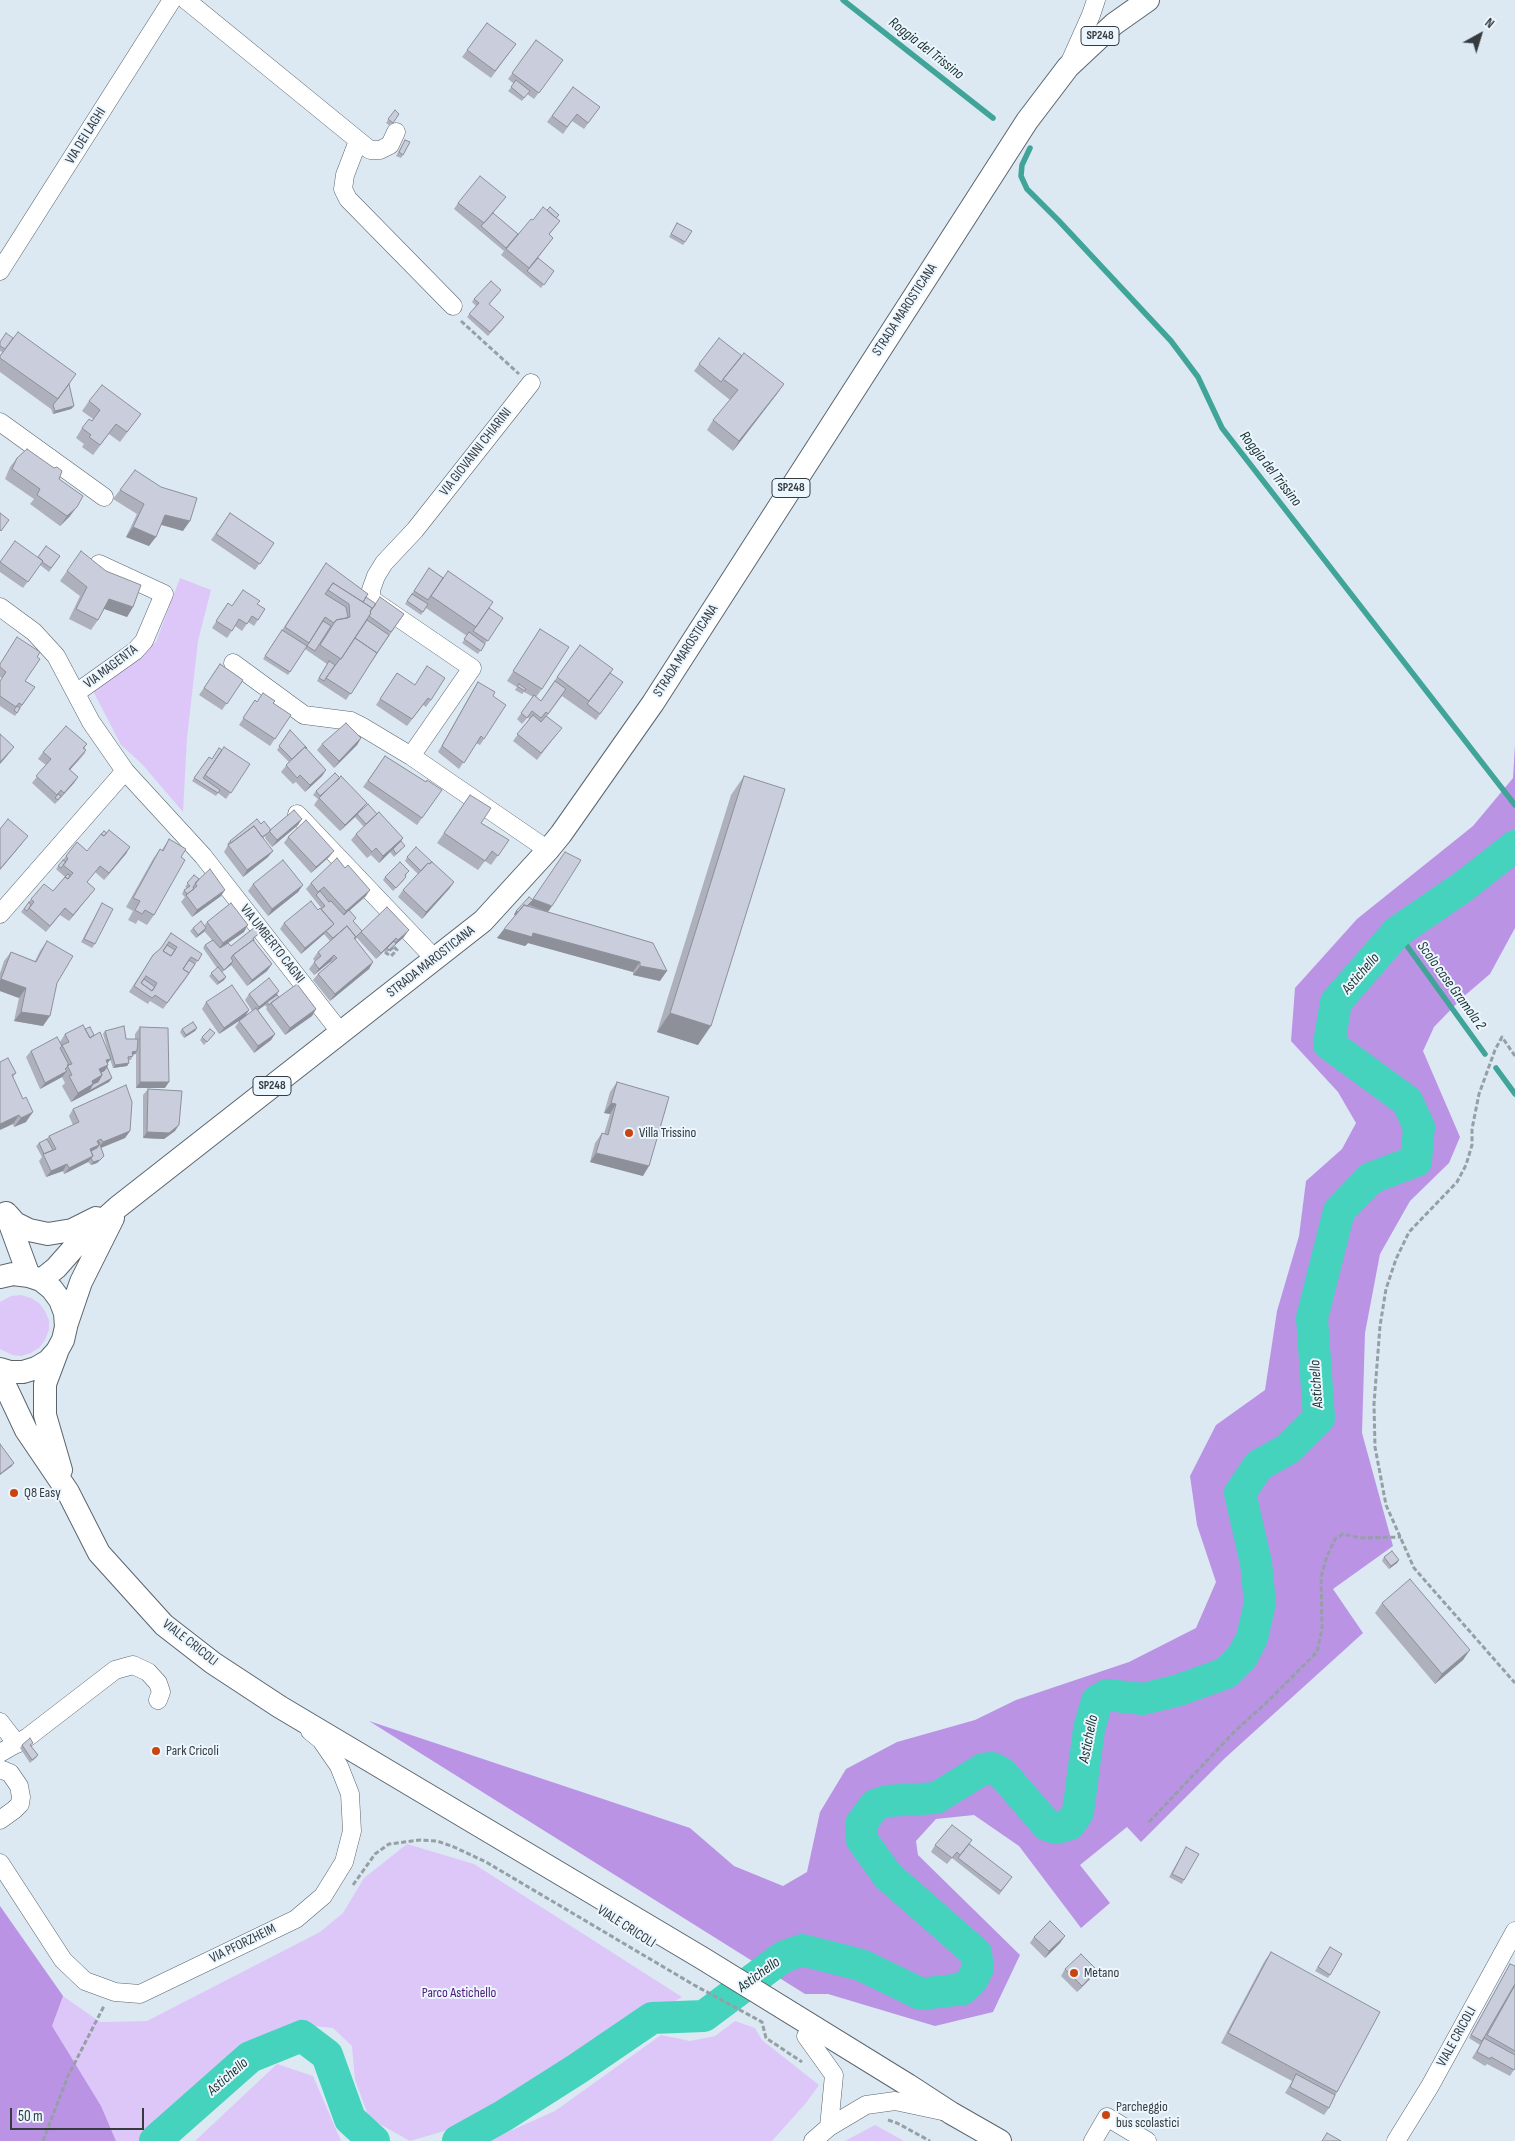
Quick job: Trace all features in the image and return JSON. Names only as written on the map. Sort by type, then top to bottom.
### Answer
[{"type":"main road","name":"STRADA MAROSTICANA","points":[[35,1278],[56,1268],[79,1242],[118,1208],[483,921],[548,850],[652,703],[1027,121],[1068,67],[1136,2]]},
{"type":"main road","name":"STRADA MAROSTICANA","points":[[4,1210],[16,1223],[29,1230],[39,1233],[55,1233],[72,1230],[118,1208]]},
{"type":"main road","name":"STRADA MAROSTICANA","points":[[66,1327],[81,1282],[118,1208]]},
{"type":"main road","points":[[4,1210],[35,1278]]},
{"type":"main road","points":[[0,1277],[13,1274],[35,1278],[52,1289],[60,1300],[65,1313],[66,1327]]},
{"type":"main road","name":"SP248","points":[[0,1369],[10,1372],[23,1372],[36,1368],[48,1361],[57,1351],[63,1340],[66,1327]]},
{"type":"main road","name":"VIALE CRICOLI","points":[[57,1351],[45,1384],[45,1415],[68,1492]]},
{"type":"main road","name":"VIALE CRICOLI","points":[[0,1375],[26,1430],[68,1492],[99,1552],[164,1625],[213,1663],[280,1707],[354,1750],[697,1971],[806,2036],[908,2085]]},
{"type":"main road","name":"VIALE CRICOLI","points":[[760,2009],[908,2085],[951,2113],[1000,2141]]},
{"type":"street","name":"VIA DEI LAGHI","points":[[0,271],[172,0]]},
{"type":"street","points":[[186,0],[370,150],[380,150],[390,145],[396,132]]},
{"type":"street","points":[[1068,67],[1096,0]]},
{"type":"street","points":[[358,140],[344,176],[343,189],[348,199],[453,306]]},
{"type":"street","name":"VIA GIOVANNI CHIARINI","points":[[411,756],[472,668],[371,600],[373,583],[384,564],[415,530],[531,383]]},
{"type":"street","points":[[0,422],[104,497]]},
{"type":"street","name":"VIA MAGENTA","points":[[76,693],[135,650],[144,641],[164,594],[99,564]]},
{"type":"street","name":"VIA MAGENTA","points":[[0,607],[34,632],[56,656],[91,722],[125,771],[203,856]]},
{"type":"street","points":[[233,662],[304,715],[351,721],[411,756],[548,850]]},
{"type":"street","points":[[0,914],[125,771]]},
{"type":"street","points":[[297,814],[435,959]]},
{"type":"street","name":"VIA UMBERTO CAGNI","points":[[203,856],[341,1033]]},
{"type":"street","points":[[0,1722],[6,1749],[28,1737],[115,1670],[133,1665],[148,1672],[158,1683],[161,1692],[158,1700]]},
{"type":"street","name":"VIA PFORZHEIM","points":[[0,1863],[63,1960],[84,1980],[115,1992],[140,1994],[296,1918],[323,1896],[344,1862],[352,1831],[350,1794],[339,1766],[321,1740],[280,1707]]},
{"type":"street","points":[[0,1769],[10,1773],[19,1786],[21,1797],[20,1804],[0,1820]]},
{"type":"street","name":"VIALE CRICOLI","points":[[1396,2141],[1430,2086],[1515,1931]]},
{"type":"street","points":[[806,2036],[834,2074],[829,2127]]},
{"type":"street","points":[[813,2141],[829,2127],[866,2105],[895,2101],[951,2113]]},
{"type":"street","points":[[1093,2141],[1107,2118],[1147,2141]]},
{"type":"path","points":[[453,306],[452,313],[506,364],[531,383]]},
{"type":"path","points":[[1515,1056],[1502,1037],[1495,1050],[1479,1094],[1472,1129],[1472,1145],[1466,1165],[1457,1182],[1409,1232],[1396,1259],[1386,1289],[1377,1356],[1374,1404],[1375,1447],[1386,1505],[1414,1568],[1515,1683]]},
{"type":"path","points":[[1149,1822],[1234,1732],[1317,1652],[1322,1629],[1321,1578],[1327,1556],[1335,1538],[1343,1534],[1360,1538],[1382,1539],[1400,1537]]},
{"type":"path","points":[[349,1891],[375,1854],[389,1844],[405,1840],[437,1841],[486,1862],[697,1971],[760,2009]]},
{"type":"path","points":[[96,2002],[111,2008]]},
{"type":"path","points":[[42,2141],[68,2076],[104,2006]]},
{"type":"green space","points":[[180,578],[211,590],[198,641],[187,738],[183,812],[141,763],[121,745],[93,691],[94,685],[156,642]]},
{"type":"green space","points":[[21,1295],[39,1303],[49,1320],[49,1330],[39,1348],[21,1356],[12,1355],[0,1349],[0,1302],[11,1296]]},
{"type":"green space","name":"Parco Astichello","points":[[407,1844],[474,1864],[682,1997],[626,2029],[475,2122],[410,2141],[369,2118],[355,2080],[352,2046],[333,2028],[304,2025],[243,2052],[144,2141],[0,2141],[0,1906],[63,1996],[100,2022],[147,2021],[320,1932],[343,1913],[364,1878]]},
{"type":"green space","points":[[735,2021],[755,2028],[762,2040],[819,2085],[806,2103],[772,2141],[487,2141],[555,2111],[661,2035],[690,2041],[715,2036]]},
{"type":"green space","points":[[277,2064],[313,2076],[341,2141],[195,2141]]},
{"type":"green space","points":[[875,2125],[904,2141],[845,2141]]},
{"type":"shaded area","points":[[1515,744],[1515,928],[1490,974],[1463,997],[1434,1027],[1423,1051],[1460,1137],[1449,1163],[1410,1201],[1380,1254],[1365,1333],[1362,1433],[1393,1546],[1333,1589],[1363,1633],[1224,1759],[1141,1842],[1127,1827],[1080,1865],[1110,1903],[1081,1928],[1019,1846],[974,1815],[936,1819],[916,1841],[918,1855],[1020,1955],[993,2012],[935,2026],[828,1994],[805,1994],[369,1721],[690,1828],[734,1866],[783,1886],[807,1872],[820,1812],[846,1769],[897,1742],[975,1720],[1016,1700],[1129,1662],[1196,1628],[1216,1582],[1197,1525],[1190,1476],[1216,1425],[1265,1390],[1277,1311],[1299,1236],[1306,1181],[1342,1149],[1356,1123],[1338,1092],[1291,1041],[1295,988],[1357,919],[1473,826],[1513,778]]},
{"type":"shaded area","points":[[0,1906],[63,1996],[52,2026],[101,2106],[116,2141],[0,2141]]},
{"type":"building","points":[[487,23],[516,44],[495,71],[467,50]]},
{"type":"building","points":[[536,40],[563,60],[539,93],[512,73]]},
{"type":"building","points":[[516,80],[530,91],[524,98],[511,87]]},
{"type":"building","points":[[573,87],[600,107],[588,123],[577,114],[567,127],[552,116]]},
{"type":"building","points":[[395,110],[399,114],[393,123],[388,119]]},
{"type":"building","points":[[405,140],[410,142],[403,155],[399,152]]},
{"type":"building","points":[[480,176],[506,197],[484,223],[458,203]]},
{"type":"building","points":[[543,207],[560,221],[549,234],[553,238],[529,268],[506,249]]},
{"type":"building","points":[[550,207],[559,215],[556,218],[547,210]]},
{"type":"building","points":[[493,213],[518,234],[506,248],[481,226]]},
{"type":"building","points":[[677,223],[692,231],[685,242],[671,234]]},
{"type":"building","points":[[538,258],[554,271],[544,285],[527,271]]},
{"type":"building","points":[[491,281],[501,290],[489,304],[504,317],[490,332],[469,314],[479,303],[474,299]]},
{"type":"building","points":[[18,332],[76,374],[58,399],[0,358]]},
{"type":"building","points":[[6,333],[13,338],[5,349],[0,346],[0,342]]},
{"type":"building","points":[[719,338],[742,356],[721,382],[699,364]]},
{"type":"building","points":[[744,353],[784,384],[739,441],[713,420],[738,390],[723,379]]},
{"type":"building","points":[[69,384],[74,406],[55,411],[53,405]]},
{"type":"building","points":[[102,385],[141,414],[127,432],[116,424],[100,445],[89,437],[91,435],[82,428],[89,419],[92,421],[100,410],[89,401]]},
{"type":"building","points":[[27,449],[54,468],[57,467],[62,471],[59,479],[83,496],[77,507],[67,516],[37,495],[40,489],[12,469],[17,458]]},
{"type":"building","points":[[135,470],[161,487],[197,498],[190,521],[165,515],[156,537],[133,527],[144,504],[120,490]]},
{"type":"building","points":[[0,513],[9,520],[1,531],[0,530]]},
{"type":"building","points":[[230,513],[274,543],[260,564],[216,534]]},
{"type":"building","points":[[15,541],[43,561],[28,582],[0,562]]},
{"type":"building","points":[[46,546],[60,556],[51,568],[38,557]]},
{"type":"building","points":[[81,551],[106,571],[141,585],[133,607],[109,599],[98,620],[76,609],[87,587],[67,571]]},
{"type":"building","points":[[326,563],[368,594],[363,602],[333,583],[325,594],[346,607],[348,618],[336,620],[334,623],[325,617],[309,643],[285,627]]},
{"type":"building","points":[[429,568],[443,578],[428,600],[414,591]]},
{"type":"building","points":[[448,571],[493,602],[476,627],[431,596]]},
{"type":"building","points":[[333,583],[372,608],[371,613],[341,659],[320,645],[336,620],[350,617],[349,604],[328,590]]},
{"type":"building","points":[[243,590],[260,601],[257,604],[265,609],[258,620],[252,616],[247,624],[239,619],[232,631],[216,621],[228,603],[232,606]]},
{"type":"building","points":[[412,594],[428,604],[423,612],[407,601]]},
{"type":"building","points":[[366,597],[376,604],[372,609],[363,602]]},
{"type":"building","points":[[380,597],[404,614],[391,632],[369,616]]},
{"type":"building","points":[[489,608],[503,618],[488,641],[473,631]]},
{"type":"building","points":[[367,620],[389,635],[377,653],[355,638]]},
{"type":"building","points":[[323,621],[331,626],[315,651],[307,646]]},
{"type":"building","points":[[540,629],[569,647],[542,689],[513,671]]},
{"type":"building","points":[[282,630],[307,646],[290,672],[265,656]]},
{"type":"building","points":[[469,632],[485,644],[481,651],[464,639]]},
{"type":"building","points":[[17,637],[40,652],[37,657],[40,659],[25,681],[35,687],[22,705],[19,703],[16,707],[0,696],[0,681],[6,672],[0,667],[0,664]]},
{"type":"building","points":[[355,638],[377,653],[351,694],[326,678]]},
{"type":"building","points":[[580,645],[613,669],[589,701],[557,677]]},
{"type":"building","points":[[329,661],[335,665],[324,681],[319,678]]},
{"type":"building","points":[[220,664],[243,680],[227,704],[204,688]]},
{"type":"building","points":[[427,666],[445,678],[431,700],[428,698],[412,719],[380,699],[397,673],[415,685]]},
{"type":"building","points":[[610,673],[623,682],[600,714],[587,704]]},
{"type":"building","points":[[555,681],[566,689],[548,714],[546,712],[541,718],[532,711],[527,718],[521,713],[534,695],[541,701]]},
{"type":"building","points":[[478,682],[495,692],[493,696],[506,705],[484,739],[481,736],[464,763],[442,746]]},
{"type":"building","points":[[519,684],[526,689],[525,691],[517,686]]},
{"type":"building","points":[[263,693],[275,701],[273,703],[291,715],[275,739],[243,718],[255,700],[257,702]]},
{"type":"building","points":[[17,706],[20,708],[17,713],[14,710]]},
{"type":"building","points":[[533,715],[541,722],[546,716],[562,728],[541,753],[517,734]]},
{"type":"building","points":[[346,723],[361,738],[339,761],[322,744]]},
{"type":"building","points":[[66,726],[87,744],[83,748],[86,750],[69,769],[78,777],[64,793],[61,790],[57,795],[36,776],[51,759],[43,752]]},
{"type":"building","points":[[290,730],[307,748],[305,747],[292,759],[279,746]]},
{"type":"building","points":[[0,734],[14,747],[0,762]]},
{"type":"building","points":[[224,747],[250,764],[231,793],[205,775]]},
{"type":"building","points":[[305,747],[326,770],[310,785],[300,775],[297,778],[286,765]]},
{"type":"building","points":[[219,748],[222,750],[203,778],[220,790],[218,793],[194,778],[209,757],[212,759]]},
{"type":"building","points":[[385,756],[442,790],[422,818],[368,781]]},
{"type":"building","points":[[335,773],[340,778],[320,796],[316,791]]},
{"type":"building","points":[[341,776],[367,803],[345,825],[319,798]]},
{"type":"building","points":[[744,776],[785,789],[711,1026],[670,1013]]},
{"type":"building","points":[[58,794],[61,796],[58,800],[55,798]]},
{"type":"building","points":[[470,795],[491,808],[481,823],[509,840],[498,856],[492,851],[485,861],[444,833]]},
{"type":"building","points":[[368,804],[377,814],[366,824],[357,814]]},
{"type":"building","points":[[294,810],[302,819],[277,840],[269,831]]},
{"type":"building","points":[[379,812],[403,838],[383,856],[376,848],[372,852],[356,834]]},
{"type":"building","points":[[8,819],[28,836],[0,869],[0,829]]},
{"type":"building","points":[[257,819],[261,824],[264,821],[271,830],[262,837],[254,826],[231,843],[230,841]]},
{"type":"building","points":[[306,820],[334,851],[316,867],[288,837]]},
{"type":"building","points":[[254,826],[273,851],[247,870],[228,845]]},
{"type":"building","points":[[109,830],[130,847],[109,873],[100,866],[87,882],[95,889],[73,915],[65,908],[50,926],[29,908],[34,902],[31,899],[44,884],[53,891],[65,877],[68,879],[73,873],[63,865],[68,859],[66,856],[77,842],[87,851],[101,834],[104,836]]},
{"type":"building","points":[[169,839],[186,849],[181,857],[185,860],[154,915],[145,910],[142,914],[135,910],[140,901],[133,898],[160,849],[163,851]]},
{"type":"building","points":[[401,841],[405,846],[396,854],[393,849]]},
{"type":"building","points":[[416,847],[432,862],[428,863],[421,871],[407,857]]},
{"type":"building","points":[[565,852],[581,860],[552,906],[533,899]]},
{"type":"building","points":[[337,858],[345,868],[348,865],[370,890],[346,911],[324,887],[318,892],[311,883]]},
{"type":"building","points":[[63,860],[66,862],[61,868],[58,866]]},
{"type":"building","points":[[283,860],[303,885],[272,909],[253,884]]},
{"type":"building","points":[[400,862],[409,871],[396,888],[385,877]]},
{"type":"building","points":[[432,862],[454,882],[426,912],[403,890],[428,863]]},
{"type":"building","points":[[210,869],[225,890],[197,910],[186,895],[197,886],[195,883]]},
{"type":"building","points":[[194,875],[199,879],[193,887],[194,889],[187,894],[184,890],[190,886],[187,883]]},
{"type":"building","points":[[320,891],[344,915],[349,910],[356,918],[353,921],[362,931],[356,937],[347,926],[333,938],[326,931],[334,924],[321,909],[325,906],[316,895]]},
{"type":"building","points":[[529,897],[533,900],[527,906],[524,905],[518,912],[516,911]]},
{"type":"building","points":[[311,901],[334,924],[305,948],[284,923]]},
{"type":"building","points":[[29,902],[31,905],[27,911],[24,909]]},
{"type":"building","points":[[102,903],[113,909],[95,944],[84,939]]},
{"type":"building","points":[[231,903],[248,925],[223,943],[207,922]]},
{"type":"building","points":[[524,905],[653,943],[667,971],[640,966],[640,962],[533,933],[532,937],[504,929]]},
{"type":"building","points":[[387,907],[409,930],[398,940],[396,938],[381,953],[361,932]]},
{"type":"building","points":[[201,921],[206,928],[198,935],[193,928]]},
{"type":"building","points":[[347,926],[373,962],[335,994],[318,974],[337,958],[334,955],[319,969],[314,962],[321,956],[318,952]]},
{"type":"building","points":[[255,927],[260,933],[253,938],[254,941],[233,955],[231,958],[233,961],[224,970],[205,945],[213,940],[220,948],[228,943],[231,946]]},
{"type":"building","points":[[171,933],[202,954],[198,961],[191,957],[183,969],[189,973],[167,1003],[155,995],[152,998],[134,986],[153,955],[161,948]],"holes":[[[169,942],[177,947],[171,956],[163,951]],[[146,976],[157,983],[152,991],[141,983]]]},
{"type":"building","points":[[253,940],[272,964],[252,980],[233,955]]},
{"type":"building","points":[[47,941],[73,956],[57,983],[50,1016],[21,1012],[26,988],[1,979],[11,952],[36,962]]},
{"type":"building","points":[[394,941],[396,944],[389,950],[387,948]]},
{"type":"building","points":[[167,945],[175,950],[171,956],[163,951]]},
{"type":"building","points":[[189,960],[195,964],[189,973],[183,969]]},
{"type":"building","points":[[218,967],[226,977],[219,982],[211,973]]},
{"type":"building","points":[[269,978],[279,991],[259,1007],[249,994]]},
{"type":"building","points":[[144,979],[155,987],[152,991],[141,983]]},
{"type":"building","points":[[297,984],[316,1009],[290,1028],[271,1003]]},
{"type":"building","points":[[232,985],[249,1010],[224,1028],[206,1002]]},
{"type":"building","points":[[277,995],[279,997],[269,1005],[267,1002]]},
{"type":"building","points":[[256,1008],[275,1034],[258,1046],[239,1021]]},
{"type":"building","points":[[193,1022],[197,1028],[186,1035],[182,1029]]},
{"type":"building","points":[[83,1025],[90,1038],[100,1032],[111,1059],[106,1060],[108,1065],[99,1069],[102,1075],[92,1081],[93,1084],[78,1093],[69,1076],[72,1075],[67,1065],[72,1064],[62,1045],[69,1042],[65,1034]]},
{"type":"building","points":[[124,1026],[126,1039],[138,1039],[137,1051],[132,1052],[133,1056],[128,1057],[129,1063],[115,1065],[105,1031]]},
{"type":"building","points":[[90,1027],[94,1035],[90,1038],[85,1029]]},
{"type":"building","points":[[140,1027],[168,1028],[169,1082],[140,1082]]},
{"type":"building","points":[[210,1029],[215,1033],[207,1042],[202,1037]]},
{"type":"building","points":[[57,1037],[62,1046],[60,1048],[69,1065],[65,1069],[67,1071],[45,1083],[31,1051]]},
{"type":"building","points":[[8,1058],[16,1073],[12,1075],[23,1099],[26,1097],[33,1112],[21,1118],[19,1115],[0,1124],[0,1062]]},
{"type":"building","points":[[107,1067],[112,1078],[89,1091],[93,1084],[98,1082],[102,1075],[101,1072]]},
{"type":"building","name":"Villa Trissino","points":[[617,1082],[669,1097],[649,1166],[596,1153],[602,1133],[608,1135],[616,1104],[611,1103]]},
{"type":"building","points":[[126,1085],[132,1102],[130,1131],[103,1142],[101,1139],[97,1141],[99,1145],[90,1149],[93,1156],[69,1168],[67,1164],[51,1171],[43,1154],[56,1149],[49,1136],[79,1122],[73,1109]]},
{"type":"building","points":[[148,1089],[182,1091],[179,1125],[169,1133],[147,1132]]},
{"type":"building","points":[[47,1139],[53,1150],[44,1154],[39,1143]]},
{"type":"building","points":[[98,1142],[104,1156],[100,1160],[93,1162],[91,1151],[97,1148]]},
{"type":"building","points":[[0,1444],[14,1463],[0,1474]]},
{"type":"building","points":[[1392,1551],[1399,1560],[1391,1566],[1384,1557]]},
{"type":"building","points":[[1410,1579],[1470,1650],[1442,1674],[1382,1603]]},
{"type":"building","points":[[30,1738],[33,1743],[30,1745],[38,1755],[32,1760],[22,1745]]},
{"type":"building","points":[[952,1825],[972,1840],[960,1855],[957,1852],[952,1858],[935,1845]]},
{"type":"building","points":[[969,1844],[1012,1877],[1001,1891],[958,1858]]},
{"type":"building","points":[[1186,1847],[1199,1854],[1184,1880],[1172,1874]]},
{"type":"building","points":[[1050,1921],[1065,1936],[1049,1951],[1034,1937]]},
{"type":"building","points":[[1330,1947],[1342,1954],[1330,1975],[1318,1967]]},
{"type":"building","points":[[1271,1952],[1380,2012],[1337,2092],[1228,2033]]},
{"type":"building","points":[[1081,1954],[1097,1970],[1082,1986],[1065,1969]]},
{"type":"building","points":[[1510,1964],[1515,1966],[1515,1984],[1482,2041],[1471,2035]]},
{"type":"building","points":[[1515,1985],[1515,2051],[1487,2035]]},
{"type":"building","points":[[1484,2038],[1515,2055],[1514,2070],[1491,2057],[1490,2059],[1477,2052]]},
{"type":"building","points":[[1296,2074],[1335,2095],[1329,2108],[1290,2087]]},
{"type":"building","points":[[1327,2133],[1341,2141],[1322,2141]]},
{"type":"waterway","name":"Roggia del Trissino","points":[[843,0],[993,118]]},
{"type":"waterway","name":"Roggia del Trissino","points":[[1030,148],[1022,165],[1021,176],[1027,189],[1171,341],[1198,377],[1222,428],[1515,805]]},
{"type":"waterway","name":"Astichello","points":[[458,2141],[503,2116],[652,2018],[704,2016],[783,1957],[802,1950],[861,1965],[921,1994],[963,1989],[972,1980],[978,1968],[976,1953],[888,1876],[862,1840],[861,1824],[875,1805],[887,1801],[936,1798],[983,1769],[992,1768],[1002,1773],[1047,1825],[1056,1828],[1070,1824],[1078,1812],[1089,1729],[1097,1701],[1107,1695],[1143,1699],[1179,1690],[1226,1673],[1242,1657],[1252,1638],[1260,1603],[1256,1563],[1240,1493],[1259,1465],[1288,1449],[1319,1418],[1312,1318],[1339,1211],[1371,1178],[1416,1161],[1419,1127],[1407,1101],[1329,1044],[1336,1002],[1397,932],[1464,886],[1515,846]]},
{"type":"waterway","name":"Scolo case Gramola 2","points":[[1397,932],[1485,1054]]},
{"type":"waterway","name":"Scolo case Gramola 2","points":[[1496,1068],[1515,1094]]},
{"type":"waterway","name":"Astichello","points":[[155,2141],[250,2057],[302,2036],[327,2055],[350,2119],[374,2141]]},
{"type":"place","name":"Villa Trissino","points":[[629,1133]]},
{"type":"place","name":"Q8 Easy","points":[[14,1493]]},
{"type":"place","name":"Park Cricoli","points":[[156,1751]]},
{"type":"place","name":"Metano","points":[[1074,1973]]},
{"type":"place","name":"Parcheggio bus scolastici","points":[[1106,2115]]}]
